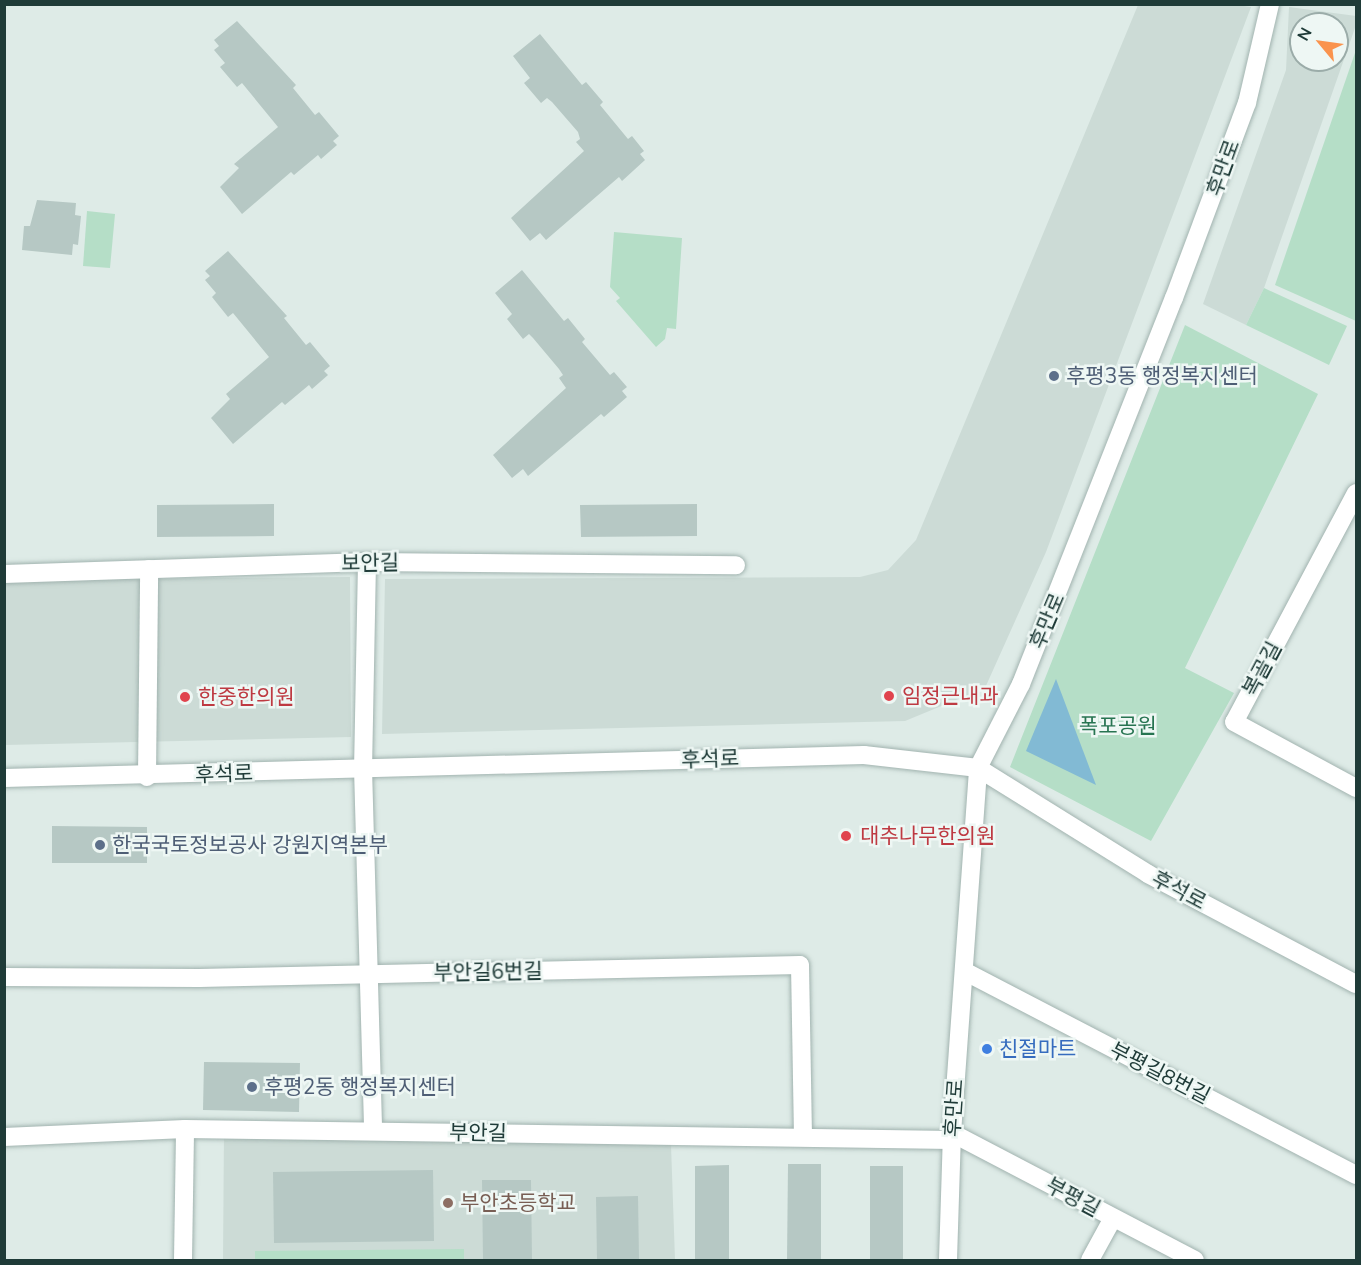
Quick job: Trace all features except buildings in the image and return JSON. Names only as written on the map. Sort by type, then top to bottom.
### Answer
[{"type":"street","name":"후만로","points":[[948,1260],[952,1137],[978,768],[1021,684],[1174,298],[1247,103],[1270,4]]},
{"type":"street","name":"복골길","points":[[1356,493],[1234,722],[1356,788]]},
{"type":"street","name":"보안길","points":[[4,574],[367,562],[736,565]]},
{"type":"street","points":[[367,562],[363,768],[374,1131]]},
{"type":"street","points":[[147,777],[149,569]]},
{"type":"street","name":"후석로","points":[[4,778],[147,777],[363,768],[864,755],[978,768],[1148,874],[1356,984]]},
{"type":"street","name":"부안길6번길","points":[[4,977],[371,975],[800,965],[803,1136]]},
{"type":"street","name":"부평길8번길","points":[[963,972],[1356,1175]]},
{"type":"street","points":[[183,1260],[185,1129]]},
{"type":"street","name":"부안길","points":[[4,1137],[185,1129],[952,1137]]},
{"type":"street","name":"부평길","points":[[952,1137],[1195,1260]]},
{"type":"street","points":[[1090,1260],[1113,1218]]},
{"type":"shaded area","points":[[1138,5],[1251,7],[1046,552],[985,688],[905,721],[382,734],[385,579],[860,577],[888,570],[916,540]]},
{"type":"shaded area","points":[[1289,7],[1326,12],[1289,12],[1289,72],[1340,72],[1264,288],[1246,325],[1203,304],[1286,70]]},
{"type":"shaded area","points":[[1349,15],[1356,16],[1356,25],[1349,45]]},
{"type":"shaded area","points":[[350,577],[351,737],[5,745],[4,580]]},
{"type":"shaded area","name":"부안초등학교","points":[[224,1130],[671,1145],[675,1260],[223,1260]]},
{"type":"green space","points":[[1356,50],[1356,321],[1275,285]]},
{"type":"green space","points":[[87,211],[115,214],[110,268],[83,266]]},
{"type":"green space","points":[[614,232],[682,238],[676,329],[667,328],[665,339],[656,347],[616,301],[620,298],[610,287]]},
{"type":"green space","points":[[1264,288],[1347,326],[1329,365],[1246,325]]},
{"type":"green space","name":"폭포공원","points":[[1185,325],[1318,394],[1185,668],[1234,693],[1151,841],[1010,767]]},
{"type":"green space","points":[[464,1249],[464,1260],[255,1260],[255,1251]]},
{"type":"water","points":[[1056,679],[1096,785],[1026,751]]},
{"type":"place","name":"후평3동 행정복지센터","points":[[1054,376]]},
{"type":"place","name":"임정근내과","points":[[889,696]]},
{"type":"place","name":"한중한의원","points":[[185,697]]},
{"type":"place","name":"대추나무한의원","points":[[846,836]]},
{"type":"place","name":"한국국토정보공사 강원지역본부","points":[[100,845]]},
{"type":"place","name":"친절마트","points":[[987,1049]]},
{"type":"place","name":"후평2동 행정복지센터","points":[[252,1087]]},
{"type":"place","name":"부안초등학교","points":[[448,1203]]}]
